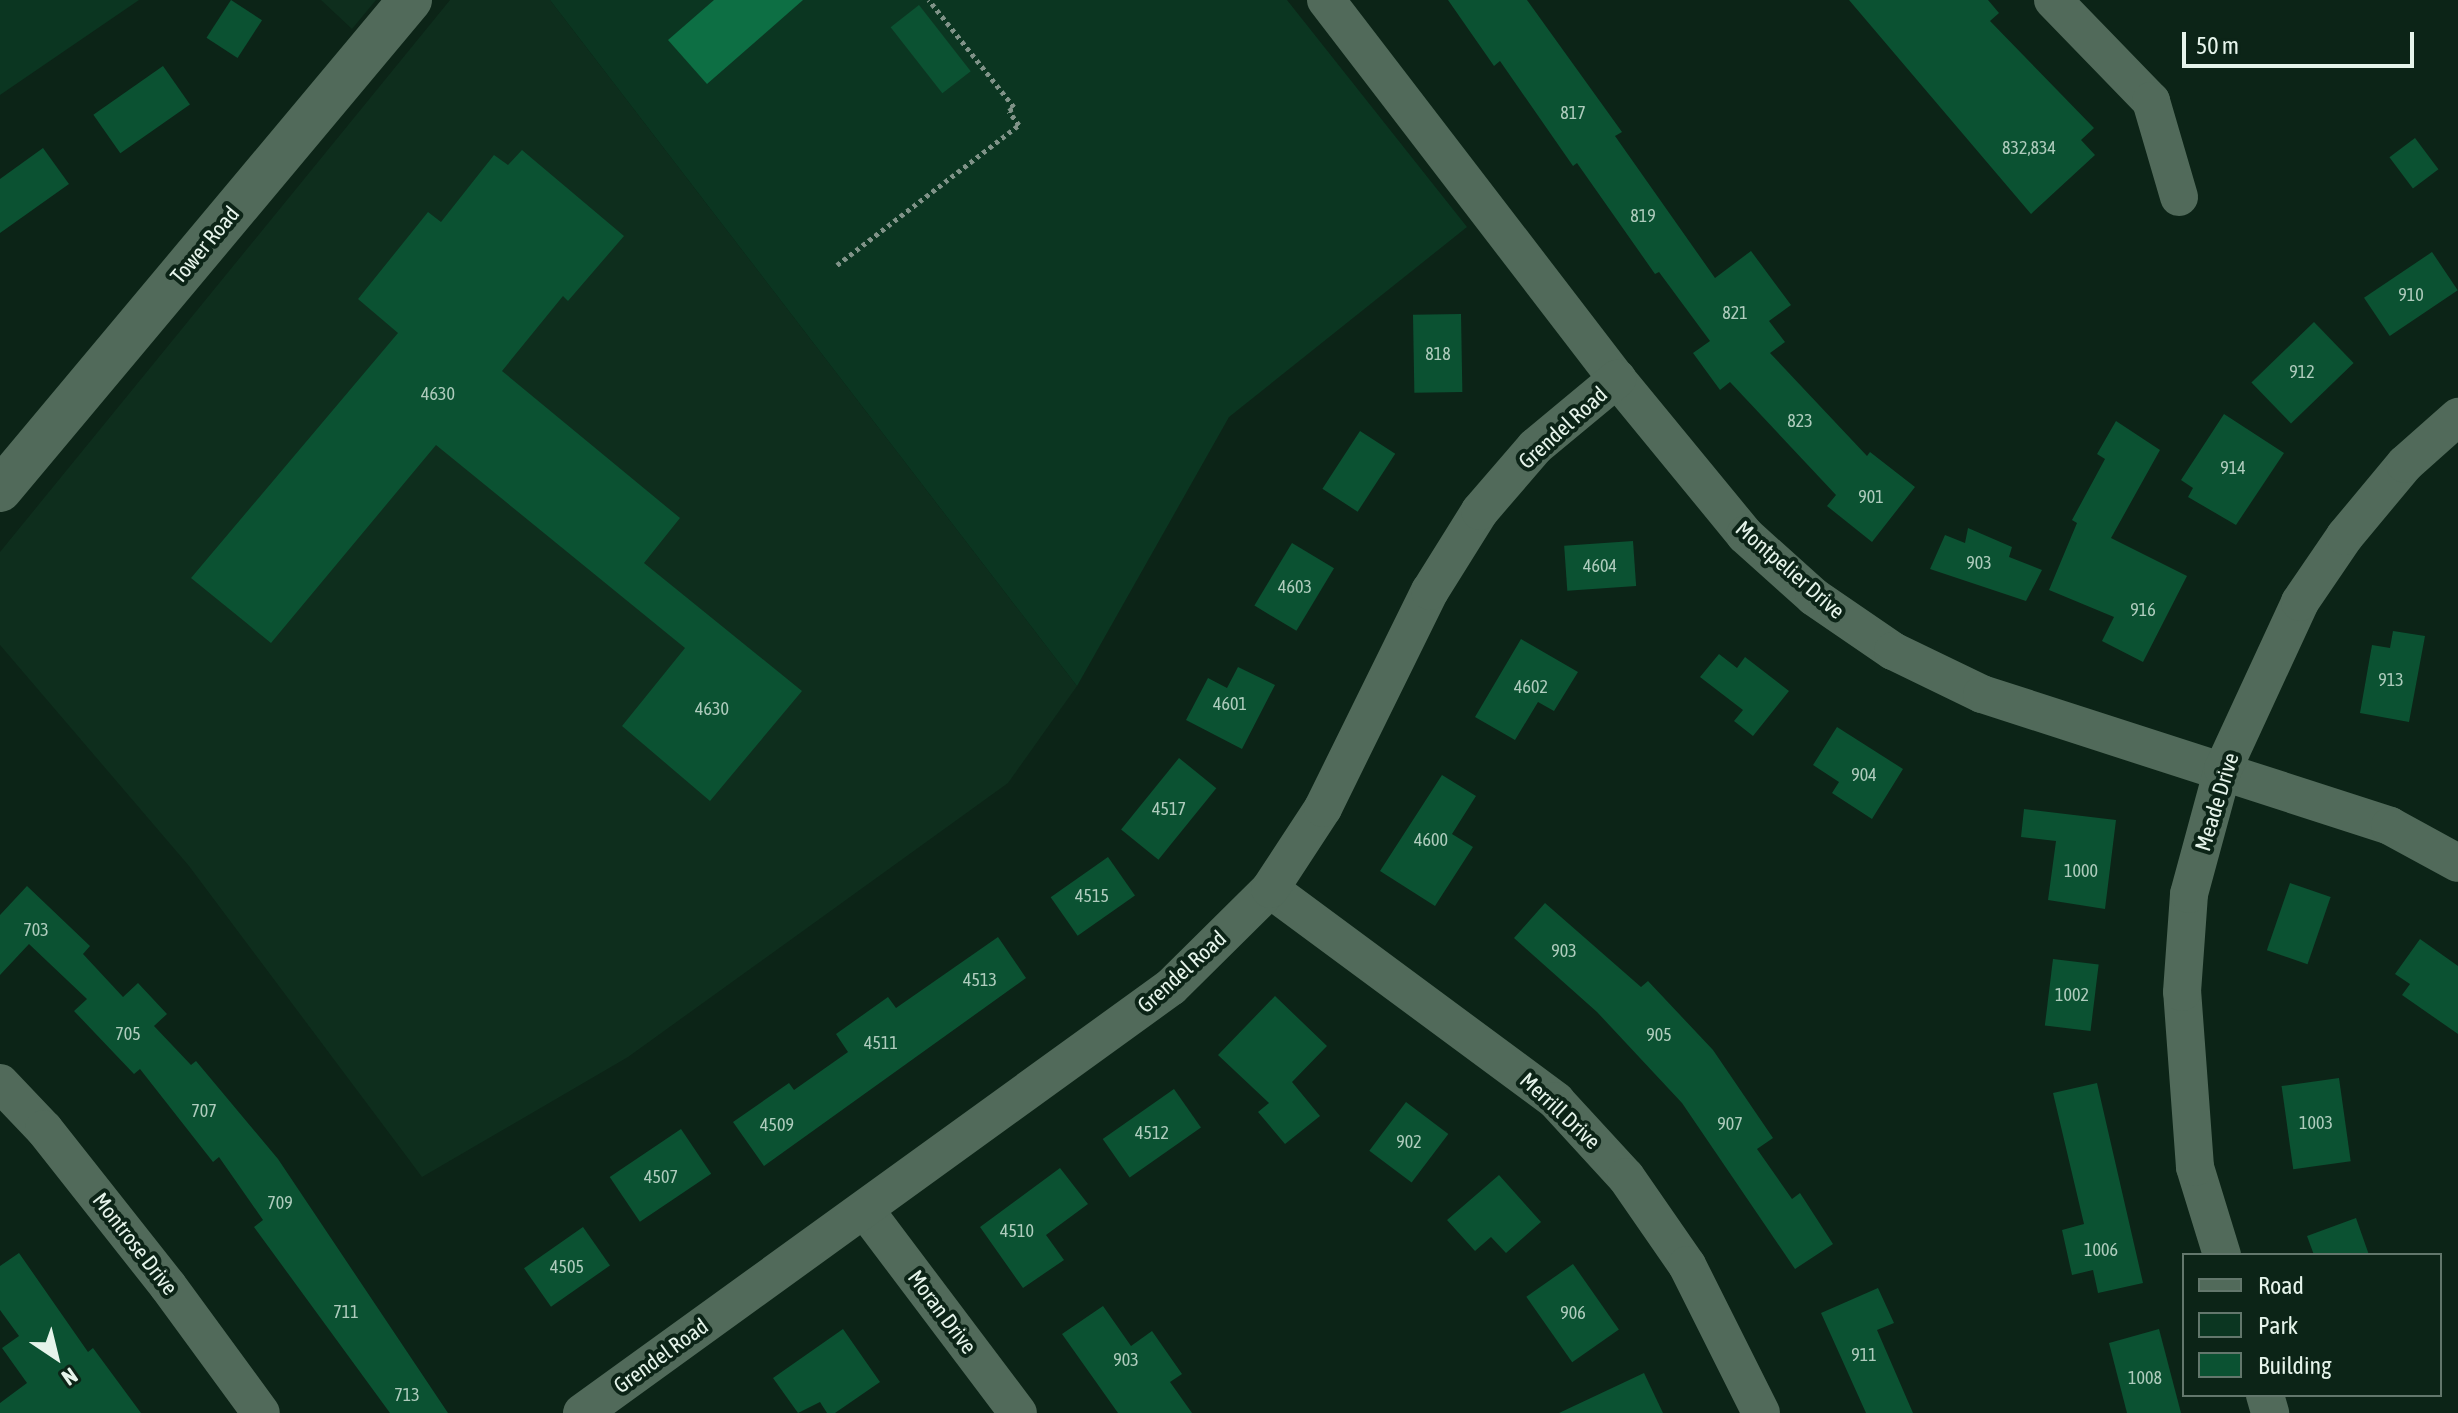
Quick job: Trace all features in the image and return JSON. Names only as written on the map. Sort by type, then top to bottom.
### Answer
[{"type":"street","name":"Tower Road","points":[[0,490],[410,0]]},
{"type":"street","name":"Montpelier Drive","points":[[1326,0],[1617,379],[1745,535],[1814,597],[1893,651],[1982,694],[2223,769],[2390,826],[2458,863]]},
{"type":"street","points":[[2053,0],[2151,101],[2179,197]]},
{"type":"street","name":"Grendel Road","points":[[582,1413],[1171,987],[1270,889],[1323,808],[1430,591],[1480,511],[1535,447],[1617,379]]},
{"type":"street","name":"Meade Drive","points":[[2221,1253],[2195,1167],[2182,992],[2189,894],[2223,769],[2300,602],[2345,536],[2405,464],[2458,417]]},
{"type":"street","name":"Merrill Drive","points":[[1270,889],[1556,1101],[1626,1177],[1687,1265],[1761,1413]]},
{"type":"street","name":"Montrose Drive","points":[[0,1083],[44,1129],[168,1286],[261,1413]]},
{"type":"street","name":"Moran Drive","points":[[865,1210],[1018,1413]]},
{"type":"path","points":[[837,265],[1019,125],[1009,111],[1014,107],[929,0]]},
{"type":"shaded area","points":[[321,0],[376,0],[352,29]]},
{"type":"shaded area","points":[[450,0],[550,0],[1077,686],[1008,783],[628,1057],[422,1177],[189,866],[0,645],[0,552]]},
{"type":"shaded area","points":[[714,0],[803,0],[707,84],[668,40]]},
{"type":"green space","points":[[0,0],[139,0],[0,95]]},
{"type":"green space","points":[[550,0],[1287,0],[1467,227],[1229,417],[1077,686]]},
{"type":"building","points":[[231,0],[262,20],[238,58],[206,38]]},
{"type":"building","points":[[1448,0],[1527,0],[1622,132],[1615,136],[1715,278],[1751,251],[1791,305],[1769,321],[1785,342],[1770,353],[1867,456],[1870,452],[1915,487],[1872,542],[1827,506],[1836,495],[1730,382],[1720,390],[1693,353],[1710,341],[1659,272],[1655,274],[1577,163],[1573,166],[1500,61],[1494,66]]},
{"type":"building","points":[[1849,0],[1988,0],[1999,13],[1990,21],[2094,128],[2081,140],[2095,155],[2031,214]]},
{"type":"building","points":[[919,5],[971,71],[942,93],[891,27]]},
{"type":"building","points":[[163,66],[190,105],[120,153],[93,115]]},
{"type":"building","points":[[2415,138],[2438,169],[2413,188],[2389,157]]},
{"type":"building","points":[[43,148],[69,184],[0,233],[0,179]]},
{"type":"building","points":[[522,150],[624,236],[568,301],[563,296],[502,371],[680,518],[644,563],[802,691],[710,801],[622,726],[685,648],[436,445],[271,643],[191,578],[398,333],[358,299],[428,212],[441,222],[494,155],[508,165]]},
{"type":"building","points":[[2432,252],[2458,290],[2390,336],[2364,298]]},
{"type":"building","points":[[1461,314],[1462,392],[1414,393],[1413,315]]},
{"type":"building","points":[[2314,322],[2354,363],[2291,423],[2251,382]]},
{"type":"building","points":[[2224,414],[2284,453],[2236,525],[2188,497],[2193,488],[2181,480]]},
{"type":"building","points":[[2116,421],[2160,450],[2111,538],[2187,576],[2143,662],[2102,641],[2114,617],[2049,590],[2077,523],[2072,520],[2105,459],[2097,454]]},
{"type":"building","points":[[1360,431],[1395,454],[1358,512],[1322,489]]},
{"type":"building","points":[[1968,528],[2012,547],[2009,557],[2042,570],[2026,601],[1930,569],[1945,535],[1965,543]]},
{"type":"building","points":[[1633,541],[1636,586],[1567,591],[1564,546]]},
{"type":"building","points":[[1292,543],[1334,568],[1296,631],[1254,606]]},
{"type":"building","points":[[2393,631],[2425,636],[2409,722],[2360,713],[2372,645],[2390,648]]},
{"type":"building","points":[[1521,639],[1578,672],[1554,711],[1538,702],[1515,740],[1475,717]]},
{"type":"building","points":[[1719,654],[1737,668],[1745,657],[1789,691],[1753,736],[1734,721],[1743,710],[1700,677]]},
{"type":"building","points":[[1238,667],[1275,685],[1242,749],[1186,720],[1208,678],[1227,688]]},
{"type":"building","points":[[1837,727],[1903,769],[1872,819],[1832,793],[1839,782],[1813,765]]},
{"type":"building","points":[[1179,758],[1216,788],[1158,860],[1121,829]]},
{"type":"building","points":[[1442,775],[1476,796],[1452,834],[1473,847],[1435,906],[1380,871]]},
{"type":"building","points":[[2024,809],[2116,820],[2105,909],[2048,900],[2056,841],[2021,837]]},
{"type":"building","points":[[1108,857],[1135,896],[1078,936],[1051,897]]},
{"type":"building","points":[[2290,883],[2331,897],[2308,964],[2267,950]]},
{"type":"building","points":[[27,886],[90,946],[83,954],[123,997],[138,983],[167,1014],[154,1026],[191,1065],[196,1061],[278,1159],[448,1413],[390,1413],[254,1227],[263,1220],[219,1157],[213,1162],[140,1069],[134,1074],[74,1011],[87,999],[29,944],[0,975],[0,915]]},
{"type":"building","points":[[1545,903],[1641,987],[1648,981],[1713,1050],[1773,1138],[1757,1149],[1792,1199],[1800,1193],[1833,1244],[1795,1269],[1682,1103],[1597,1012],[1514,938]]},
{"type":"building","points":[[998,937],[1026,978],[764,1166],[733,1122],[789,1083],[794,1090],[848,1052],[836,1034],[888,997],[896,1008]]},
{"type":"building","points":[[2420,939],[2458,966],[2458,1034],[2402,995],[2410,984],[2395,974]]},
{"type":"building","points":[[2053,959],[2099,965],[2090,1031],[2045,1026]]},
{"type":"building","points":[[1275,996],[1327,1046],[1292,1082],[1320,1116],[1285,1144],[1258,1112],[1269,1103],[1218,1055]]},
{"type":"building","points":[[2339,1078],[2351,1161],[2293,1169],[2282,1086]]},
{"type":"building","points":[[2097,1083],[2143,1283],[2098,1293],[2093,1270],[2072,1275],[2062,1230],[2084,1224],[2053,1093]]},
{"type":"building","points":[[1174,1089],[1201,1128],[1130,1177],[1103,1139]]},
{"type":"building","points":[[1406,1102],[1448,1134],[1412,1183],[1369,1151]]},
{"type":"building","points":[[681,1129],[711,1174],[640,1222],[610,1177]]},
{"type":"building","points":[[1060,1168],[1088,1204],[1046,1235],[1064,1260],[1023,1288],[980,1227]]},
{"type":"building","points":[[1499,1175],[1541,1222],[1506,1253],[1491,1237],[1475,1251],[1447,1220]]},
{"type":"building","points":[[2356,1218],[2368,1253],[2313,1253],[2307,1236]]},
{"type":"building","points":[[583,1227],[610,1266],[551,1307],[524,1268]]},
{"type":"building","points":[[19,1253],[88,1352],[93,1348],[141,1413],[0,1413],[0,1403],[27,1383],[2,1348],[19,1336],[0,1310],[0,1266]]},
{"type":"building","points":[[1573,1264],[1619,1330],[1572,1362],[1526,1297]]},
{"type":"building","points":[[1878,1288],[1894,1323],[1877,1330],[1913,1413],[1866,1413],[1821,1313]]},
{"type":"building","points":[[1103,1306],[1131,1346],[1152,1331],[1182,1374],[1170,1382],[1192,1413],[1118,1413],[1062,1334]]},
{"type":"building","points":[[843,1329],[880,1382],[835,1413],[827,1413],[820,1402],[798,1413],[773,1378]]},
{"type":"building","points":[[2159,1329],[2181,1413],[2127,1413],[2109,1343]]},
{"type":"building","points":[[1644,1373],[1663,1413],[1559,1413]]}]
